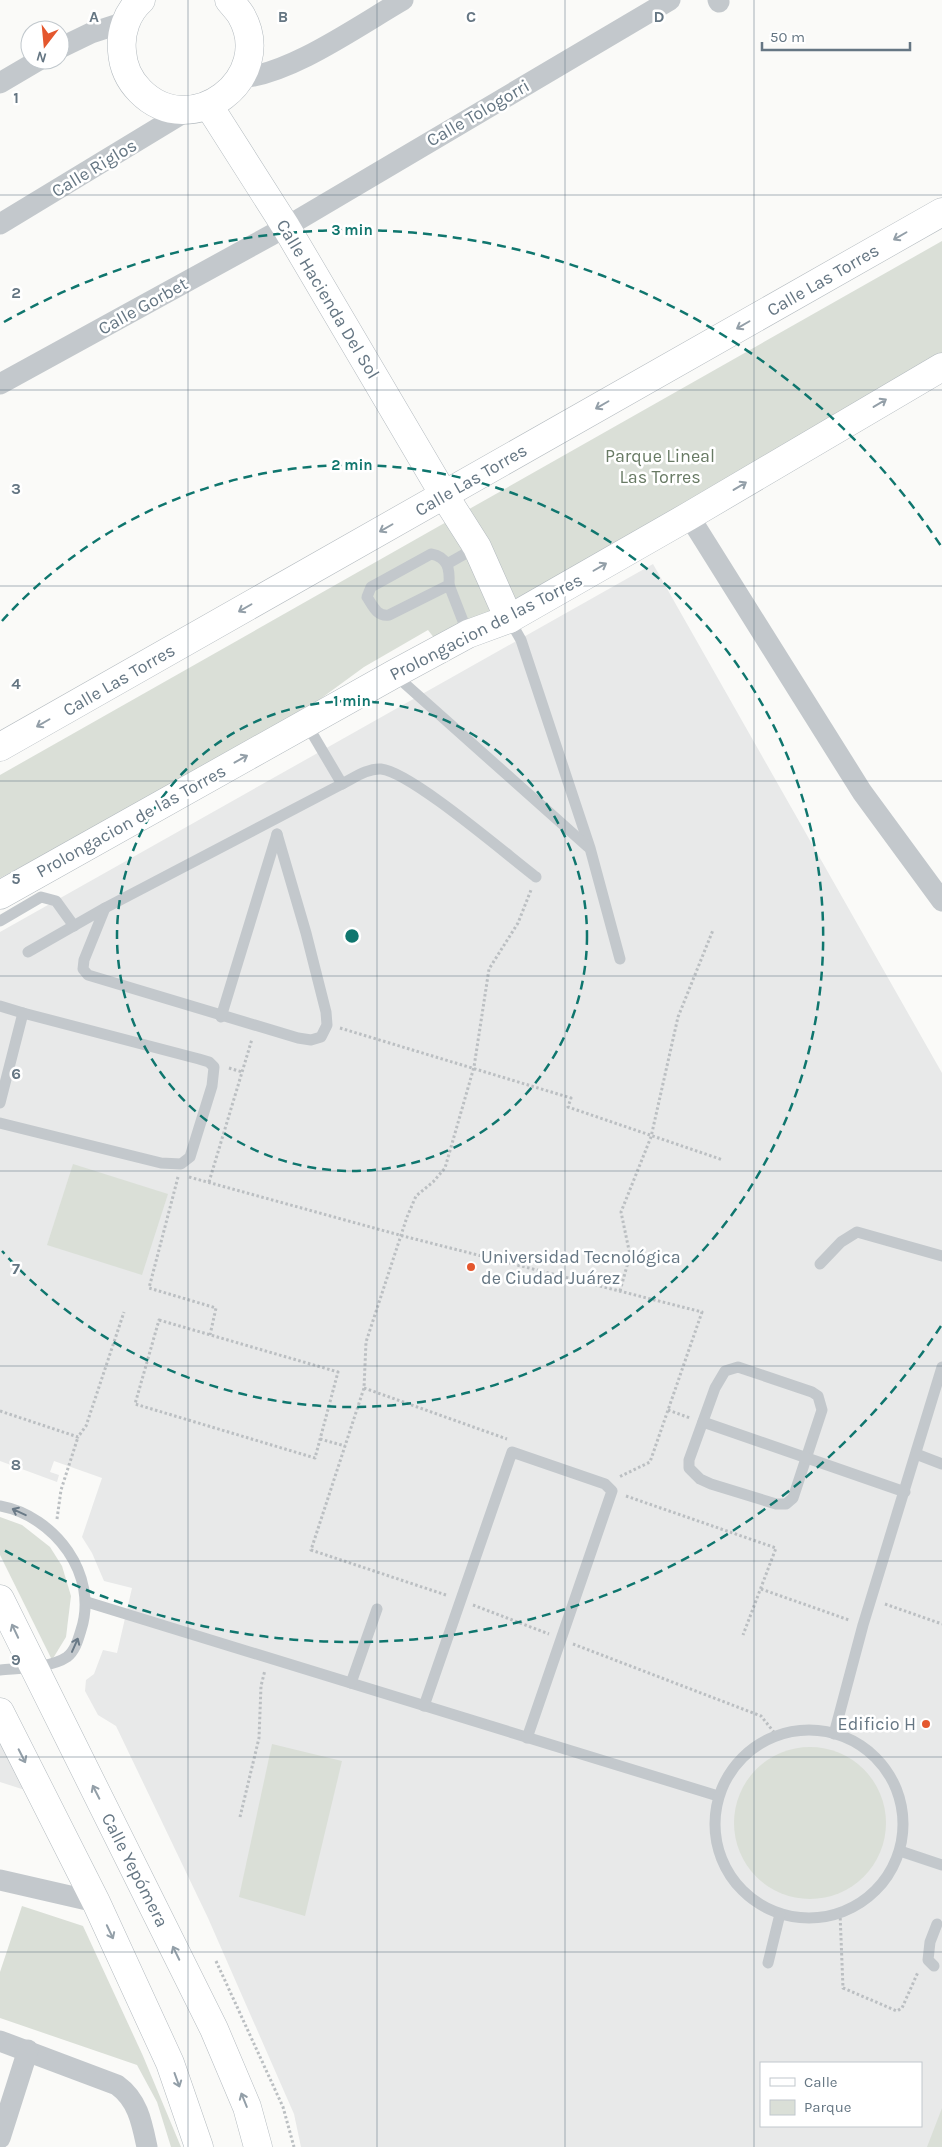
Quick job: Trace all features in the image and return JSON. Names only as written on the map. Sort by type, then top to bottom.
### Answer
[{"type":"main road","points":[[141,0],[125,22],[121,42],[123,63],[132,82],[147,98],[166,108],[199,108],[228,94],[241,78],[248,57],[248,36],[241,15],[229,0]]},
{"type":"main road","name":"Calle Hacienda Del Sol","points":[[199,108],[286,227],[444,495],[477,547],[509,619]]},
{"type":"main road","name":"Calle Las Torres","points":[[0,747],[942,212]]},
{"type":"main road","name":"Prolongacion de las Torres","points":[[0,895],[394,674],[468,634],[509,619],[689,516],[942,366]]},
{"type":"main road","name":"Calle Yepómera","points":[[0,1599],[214,2029],[247,2107],[258,2147]]},
{"type":"main road","points":[[0,1712],[96,1902],[170,2064],[199,2147]]},
{"type":"street","points":[[241,78],[270,73],[296,62],[403,0]]},
{"type":"street","name":"Calle Tologorri","points":[[286,227],[670,0]]},
{"type":"street","points":[[70,43],[91,32],[125,22]]},
{"type":"street","points":[[0,83],[22,70]]},
{"type":"street","name":"Calle Riglos","points":[[0,224],[199,108]]},
{"type":"street","name":"Calle Gorbet","points":[[0,384],[286,227]]},
{"type":"street","points":[[689,516],[862,792],[942,901]]},
{"type":"street","points":[[0,1880],[96,1902]]},
{"type":"street","points":[[0,2041],[28,2050],[117,2086],[129,2094],[143,2127],[146,2147]]},
{"type":"street","points":[[0,2138],[28,2050]]},
{"type":"lane","points":[[448,564],[477,547]]},
{"type":"lane","points":[[449,585],[384,616],[376,612],[367,597],[371,587],[425,556],[438,555],[448,564],[449,585],[468,634]]},
{"type":"lane","points":[[509,619],[521,640],[590,848],[620,959]]},
{"type":"lane","points":[[394,674],[590,848]]},
{"type":"lane","points":[[306,723],[342,784]]},
{"type":"lane","points":[[28,952],[105,908],[365,772],[379,769],[392,771],[423,790],[536,877]]},
{"type":"lane","points":[[221,1017],[283,815]]},
{"type":"lane","points":[[105,908],[84,960],[83,968],[88,975],[221,1017],[311,1040],[321,1037],[327,1024],[326,1012],[306,933],[277,834]]},
{"type":"lane","points":[[0,921],[41,897],[56,901],[74,926]]},
{"type":"lane","points":[[0,1006],[209,1062],[214,1068],[215,1075],[190,1157],[181,1164],[161,1163],[0,1123]]},
{"type":"lane","points":[[0,1103],[23,1013]]},
{"type":"lane","points":[[820,1264],[841,1242],[857,1232],[942,1256]]},
{"type":"lane","points":[[834,1734],[864,1625],[942,1367]]},
{"type":"lane","points":[[730,1368],[746,1368],[812,1392],[818,1396],[822,1410],[793,1498],[786,1504],[776,1504],[710,1484],[700,1479],[689,1468],[689,1460],[703,1422],[715,1388],[730,1368]]},
{"type":"lane","points":[[703,1422],[905,1492]]},
{"type":"lane","points":[[424,1706],[512,1452],[608,1488],[562,1639],[526,1738]]},
{"type":"lane","points":[[916,1454],[942,1464]]},
{"type":"lane","points":[[0,1506],[10,1508],[34,1519],[54,1533],[69,1552],[79,1574],[87,1602],[83,1623],[72,1652],[66,1658],[33,1668],[0,1670]]},
{"type":"lane","points":[[87,1602],[718,1796]]},
{"type":"lane","points":[[351,1684],[377,1609]]},
{"type":"lane","points":[[805,1730],[834,1734],[857,1743],[877,1759],[892,1779],[901,1802],[903,1827],[900,1851],[886,1878],[866,1900],[840,1914],[810,1919],[780,1914],[754,1901],[733,1880],[728,1872],[719,1854],[714,1826],[718,1796],[731,1770],[751,1749],[777,1736],[805,1730]]},
{"type":"lane","points":[[900,1851],[942,1866]]},
{"type":"lane","points":[[768,1962],[780,1914]]},
{"type":"lane","points":[[931,1963],[930,1942],[937,1924]]},
{"type":"path","points":[[536,877],[518,923],[489,969],[474,1067],[444,1168],[433,1182],[416,1196],[407,1216],[366,1342],[364,1388],[311,1550],[461,1600],[760,1716],[777,1736]]},
{"type":"path","points":[[620,1291],[630,1255],[621,1212],[651,1137],[678,1016],[713,930]]},
{"type":"path","points":[[327,1024],[474,1067],[571,1098],[568,1107],[651,1137],[723,1160]]},
{"type":"path","points":[[209,1182],[256,1026]]},
{"type":"path","points":[[210,1335],[216,1308],[149,1288],[179,1174],[402,1236],[702,1312],[650,1462],[608,1488]]},
{"type":"path","points":[[54,1533],[62,1490],[78,1437],[86,1426],[124,1312]]},
{"type":"path","points":[[159,1320],[338,1372],[320,1439],[315,1458],[135,1404],[159,1320]]},
{"type":"path","points":[[364,1388],[515,1442],[512,1452]]},
{"type":"path","points":[[668,1410],[703,1422]]},
{"type":"path","points":[[0,1411],[78,1437]]},
{"type":"path","points":[[320,1439],[345,1446]]},
{"type":"path","points":[[608,1488],[776,1548],[743,1635]]},
{"type":"path","points":[[761,1589],[864,1625]]},
{"type":"path","points":[[873,1600],[942,1624]]},
{"type":"path","points":[[240,1817],[259,1738],[261,1686],[269,1658]]},
{"type":"path","points":[[840,1914],[843,1988],[898,2011],[902,2008],[918,1973],[931,1963]]},
{"type":"path","points":[[216,1961],[284,2107],[294,2147]]},
{"type":"shaded area","name":"Universidad Tecnológica de Ciudad Juárez","points":[[653,564],[942,1073],[942,2147],[301,2147],[294,2114],[208,1918],[116,1726],[98,1715],[85,1691],[86,1680],[94,1674],[103,1650],[117,1653],[132,1588],[104,1581],[92,1553],[82,1537],[102,1478],[54,1461],[50,1472],[59,1475],[57,1482],[0,1461],[0,932]]},
{"type":"shaded area","points":[[0,1740],[28,1791],[0,1782]]},
{"type":"green space","name":"Parque Lineal Las Torres","points":[[942,241],[942,366],[438,643],[428,630],[364,667],[282,727],[0,878],[0,775]]},
{"type":"green space","points":[[73,1164],[168,1194],[142,1275],[47,1245]]},
{"type":"green space","points":[[0,1517],[22,1525],[50,1547],[62,1566],[71,1596],[66,1637],[52,1660],[0,1555]]},
{"type":"green space","points":[[272,1744],[342,1761],[305,1916],[239,1897]]},
{"type":"green space","points":[[810,1747],[839,1753],[864,1769],[880,1794],[886,1823],[880,1852],[864,1877],[839,1893],[810,1899],[781,1893],[756,1877],[740,1852],[734,1823],[740,1794],[756,1769],[781,1753]]},
{"type":"green space","points":[[22,1906],[83,1926],[143,2056],[181,2147],[171,2147],[157,2102],[137,2065],[0,2018],[0,1972]]},
{"type":"green space","points":[[942,2108],[942,2147],[927,2147]]},
{"type":"place","name":"Universidad Tecnológica de Ciudad Juárez","points":[[471,1267]]},
{"type":"place","name":"Edificio H","points":[[926,1724]]}]
